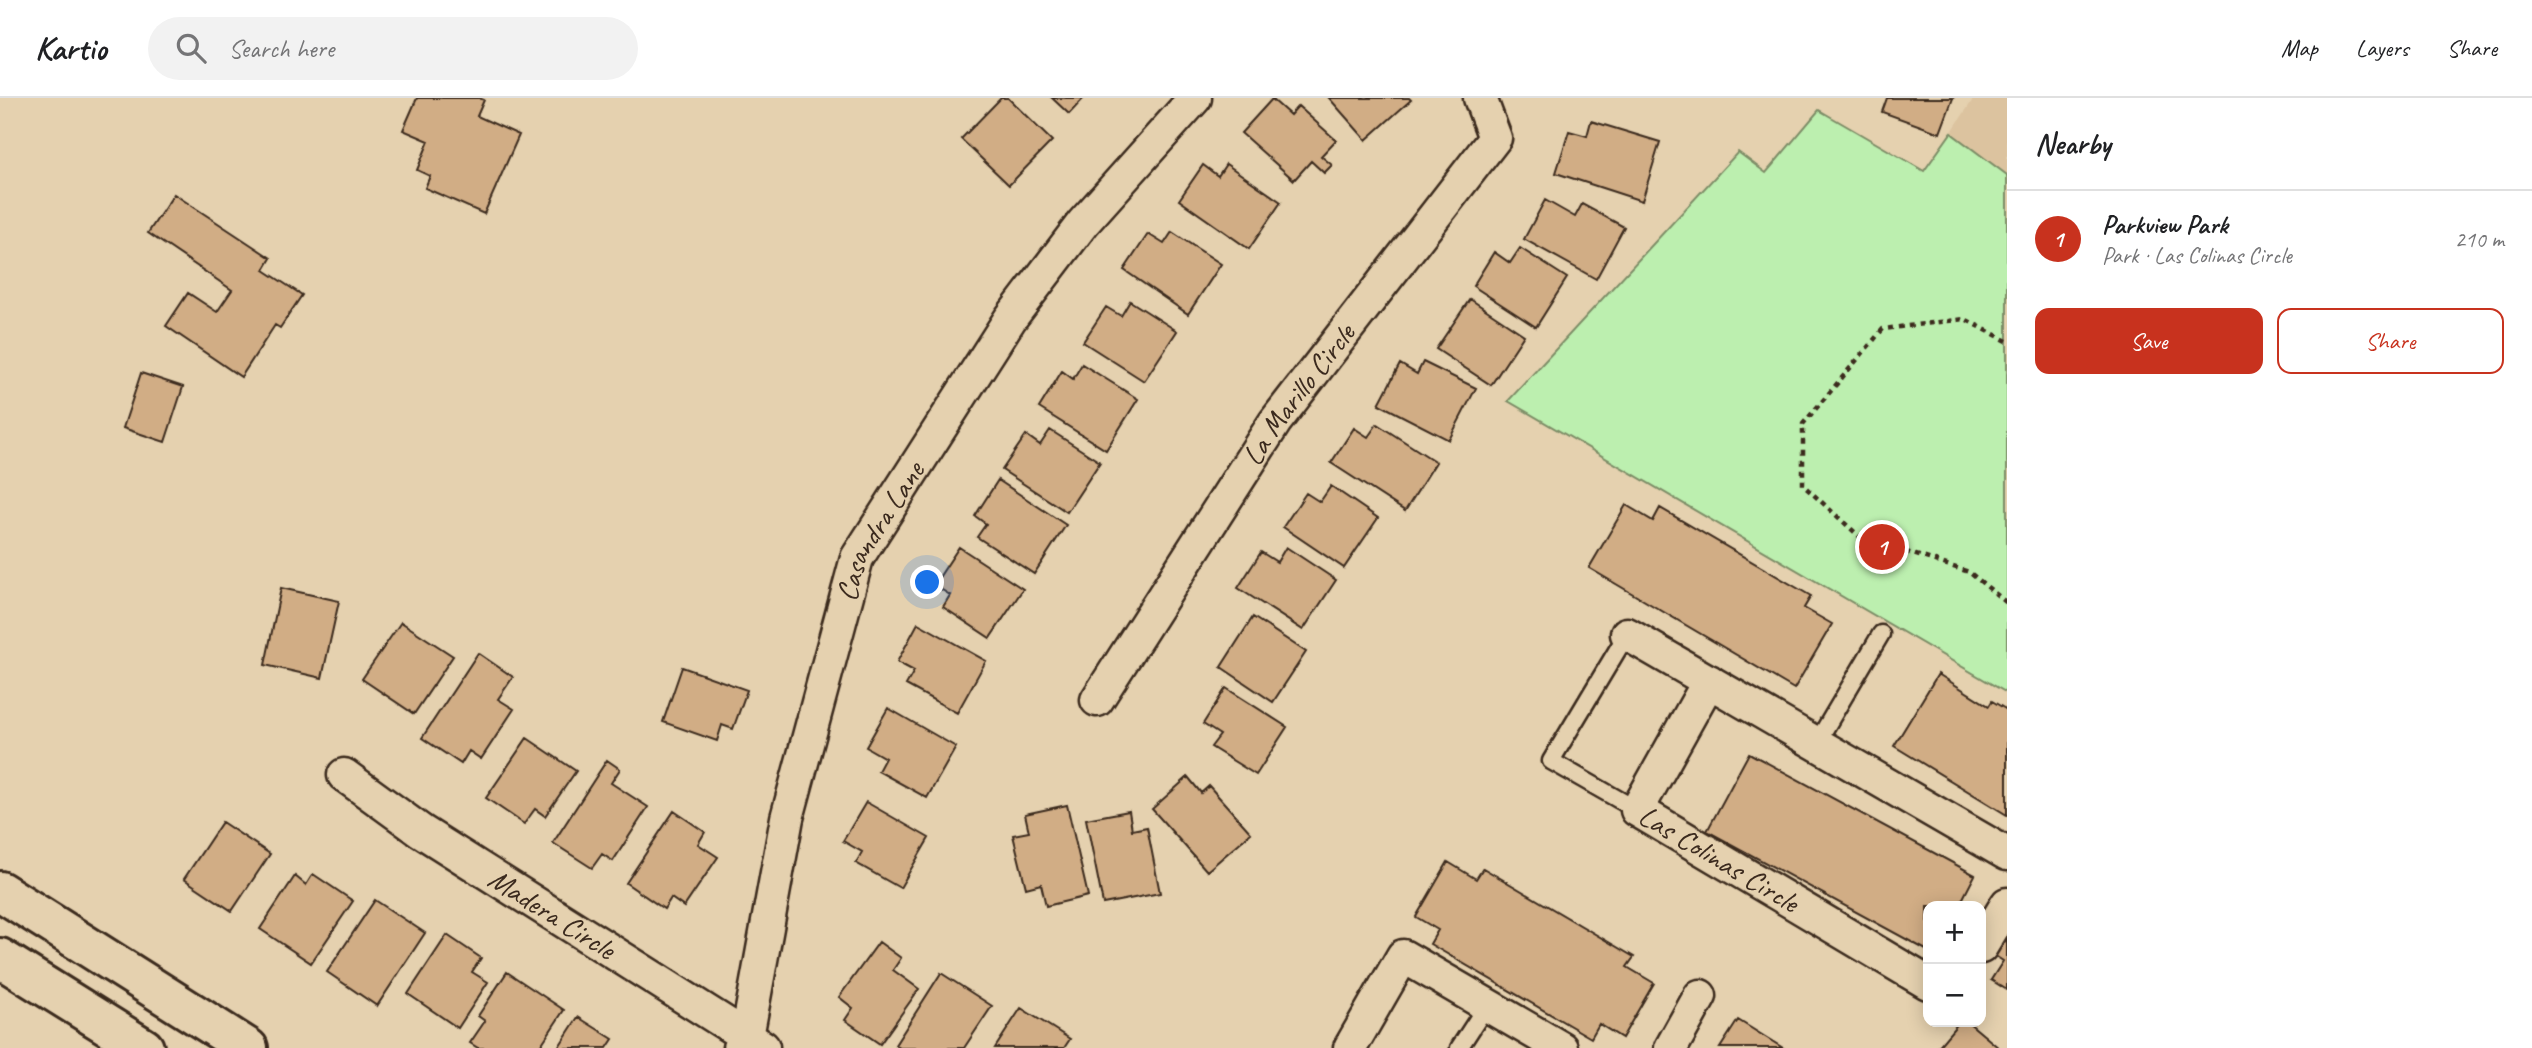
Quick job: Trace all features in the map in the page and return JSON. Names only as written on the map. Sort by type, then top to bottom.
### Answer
[{"type":"main road","points":[[0,891],[248,1048]]},
{"type":"main road","points":[[0,958],[144,1048]]},
{"type":"street","name":"Casandra Lane","points":[[750,1044],[787,818],[857,558],[1010,318],[1083,223],[1195,98]]},
{"type":"street","name":"La Marillo Circle","points":[[1097,700],[1275,422],[1495,138],[1480,98]]},
{"type":"street","points":[[1627,634],[2007,854]]},
{"type":"street","name":"Las Colinas Circle","points":[[1709,681],[1637,810],[1923,983]]},
{"type":"street","name":"Madera Circle","points":[[344,775],[421,831],[750,1044]]},
{"type":"street","points":[[1986,939],[2007,904]]},
{"type":"street","points":[[1350,1048],[1403,956],[1560,1048]]},
{"type":"street","points":[[1671,1048],[1700,996]]},
{"type":"lane","points":[[1627,634],[1551,761],[1637,810]]},
{"type":"lane","points":[[1816,744],[1881,634]]},
{"type":"lane","points":[[1459,1048],[1487,1005]]},
{"type":"path","points":[[2007,341],[1965,319],[1883,329],[1803,424],[1802,485],[1860,537],[1969,572],[2007,603]]},
{"type":"shaded area","points":[[1974,98],[2007,98],[2007,175],[1951,133]]},
{"type":"green space","points":[[1819,110],[1924,171],[1951,133],[2007,175],[2007,693],[1508,401],[1738,152],[1766,173]]},
{"type":"building","points":[[417,98],[479,98],[484,100],[477,116],[519,135],[484,214],[425,188],[430,176],[417,170],[429,141],[403,130]]},
{"type":"building","points":[[1001,98],[1008,98],[1052,141],[1009,185],[961,139]]},
{"type":"building","points":[[1052,98],[1084,98],[1069,114]]},
{"type":"building","points":[[1329,98],[1409,98],[1411,100],[1366,140]]},
{"type":"building","points":[[1887,98],[1953,98],[1940,133],[1882,112]]},
{"type":"building","points":[[1272,99],[1290,115],[1298,106],[1336,140],[1321,156],[1332,165],[1324,173],[1311,161],[1294,180],[1241,133]]},
{"type":"building","points":[[1591,121],[1660,142],[1642,201],[1556,173],[1569,131],[1587,136]]},
{"type":"building","points":[[1226,164],[1281,202],[1249,249],[1179,200],[1203,165],[1218,176]]},
{"type":"building","points":[[174,194],[271,258],[264,270],[302,295],[280,328],[275,325],[241,377],[166,326],[188,293],[217,312],[232,290],[148,233]]},
{"type":"building","points":[[1545,200],[1575,217],[1582,204],[1624,227],[1596,279],[1524,239]]},
{"type":"building","points":[[1172,232],[1221,264],[1188,314],[1124,270],[1148,234],[1164,244]]},
{"type":"building","points":[[1520,248],[1567,278],[1536,327],[1473,286],[1494,252],[1510,263]]},
{"type":"building","points":[[1470,299],[1524,335],[1491,385],[1436,349]]},
{"type":"building","points":[[1130,301],[1177,331],[1144,381],[1083,342],[1106,307],[1121,316]]},
{"type":"building","points":[[1423,362],[1476,388],[1449,440],[1379,404],[1400,364],[1417,374]]},
{"type":"building","points":[[1082,364],[1138,399],[1106,450],[1039,408],[1062,371],[1073,379]]},
{"type":"building","points":[[141,373],[183,387],[165,442],[123,428]]},
{"type":"building","points":[[1377,424],[1436,462],[1405,511],[1331,463],[1354,428],[1368,437]]},
{"type":"building","points":[[1050,430],[1100,462],[1067,512],[1002,470],[1026,435],[1040,445]]},
{"type":"building","points":[[998,480],[1066,525],[1034,574],[977,537],[986,524],[975,516]]},
{"type":"building","points":[[1331,486],[1378,518],[1344,568],[1283,527],[1306,493],[1320,502]]},
{"type":"building","points":[[1626,505],[1653,521],[1660,508],[1811,596],[1804,608],[1832,624],[1794,689],[1589,568]]},
{"type":"building","points":[[959,547],[1023,589],[990,638],[943,607],[950,595],[934,585]]},
{"type":"building","points":[[1286,547],[1336,580],[1303,630],[1238,588],[1261,552],[1277,562]]},
{"type":"building","points":[[281,588],[339,601],[322,678],[265,665]]},
{"type":"building","points":[[1253,617],[1306,652],[1273,702],[1221,667]]},
{"type":"building","points":[[401,622],[453,656],[414,714],[362,679]]},
{"type":"building","points":[[918,623],[986,661],[957,713],[906,685],[914,671],[897,662]]},
{"type":"building","points":[[478,653],[513,677],[498,699],[514,709],[481,759],[469,751],[461,764],[422,738]]},
{"type":"building","points":[[682,667],[747,690],[733,729],[722,725],[717,741],[663,722]]},
{"type":"building","points":[[1938,674],[1989,706],[1992,701],[2007,710],[2007,815],[1894,746]]},
{"type":"building","points":[[1226,688],[1287,727],[1256,775],[1211,747],[1220,735],[1203,724]]},
{"type":"building","points":[[888,708],[956,747],[927,798],[878,771],[885,758],[866,747]]},
{"type":"building","points":[[527,738],[576,771],[545,816],[535,809],[524,824],[486,798]]},
{"type":"building","points":[[1749,753],[1975,875],[1962,901],[1923,901],[1923,948],[1707,831]]},
{"type":"building","points":[[607,760],[620,769],[611,783],[648,807],[613,861],[602,854],[592,868],[553,843]]},
{"type":"building","points":[[1188,777],[1201,793],[1209,786],[1251,833],[1207,871],[1152,809]]},
{"type":"building","points":[[866,802],[929,838],[900,888],[856,863],[862,852],[843,841]]},
{"type":"building","points":[[1067,805],[1088,896],[1046,906],[1041,884],[1026,888],[1013,835],[1029,832],[1025,814]]},
{"type":"building","points":[[674,811],[705,832],[698,844],[718,857],[684,907],[671,898],[664,909],[626,883]]},
{"type":"building","points":[[1129,811],[1132,830],[1147,827],[1160,893],[1103,904],[1086,819]]},
{"type":"building","points":[[222,822],[270,854],[232,911],[184,879]]},
{"type":"building","points":[[1448,862],[1476,879],[1483,868],[1634,957],[1627,967],[1654,983],[1622,1038],[1599,1024],[1591,1038],[1430,944],[1438,930],[1416,917]]},
{"type":"building","points":[[313,874],[353,901],[311,963],[260,929],[295,876],[306,885]]},
{"type":"building","points":[[375,900],[425,933],[377,1006],[327,972]]},
{"type":"building","points":[[2007,930],[2007,990],[1991,980],[2003,961],[1986,950]]},
{"type":"building","points":[[447,935],[481,958],[472,972],[488,982],[458,1028],[408,994]]},
{"type":"building","points":[[879,942],[901,958],[893,970],[919,989],[880,1044],[845,1020],[853,1008],[839,997]]},
{"type":"building","points":[[507,972],[564,1010],[539,1048],[478,1048],[470,1043],[485,1021],[478,1016]]},
{"type":"building","points":[[941,973],[992,1006],[964,1048],[900,1048],[895,1045]]},
{"type":"building","points":[[1021,1008],[1070,1039],[1064,1048],[995,1048]]},
{"type":"building","points":[[578,1017],[613,1039],[607,1048],[558,1048]]},
{"type":"building","points":[[1738,1020],[1783,1048],[1720,1048]]},
{"type":"building","points":[[1955,1027],[1974,1027],[1999,1048],[1937,1048]]},
{"type":"place","name":"Parkview Park","points":[[1882,547]]}]
